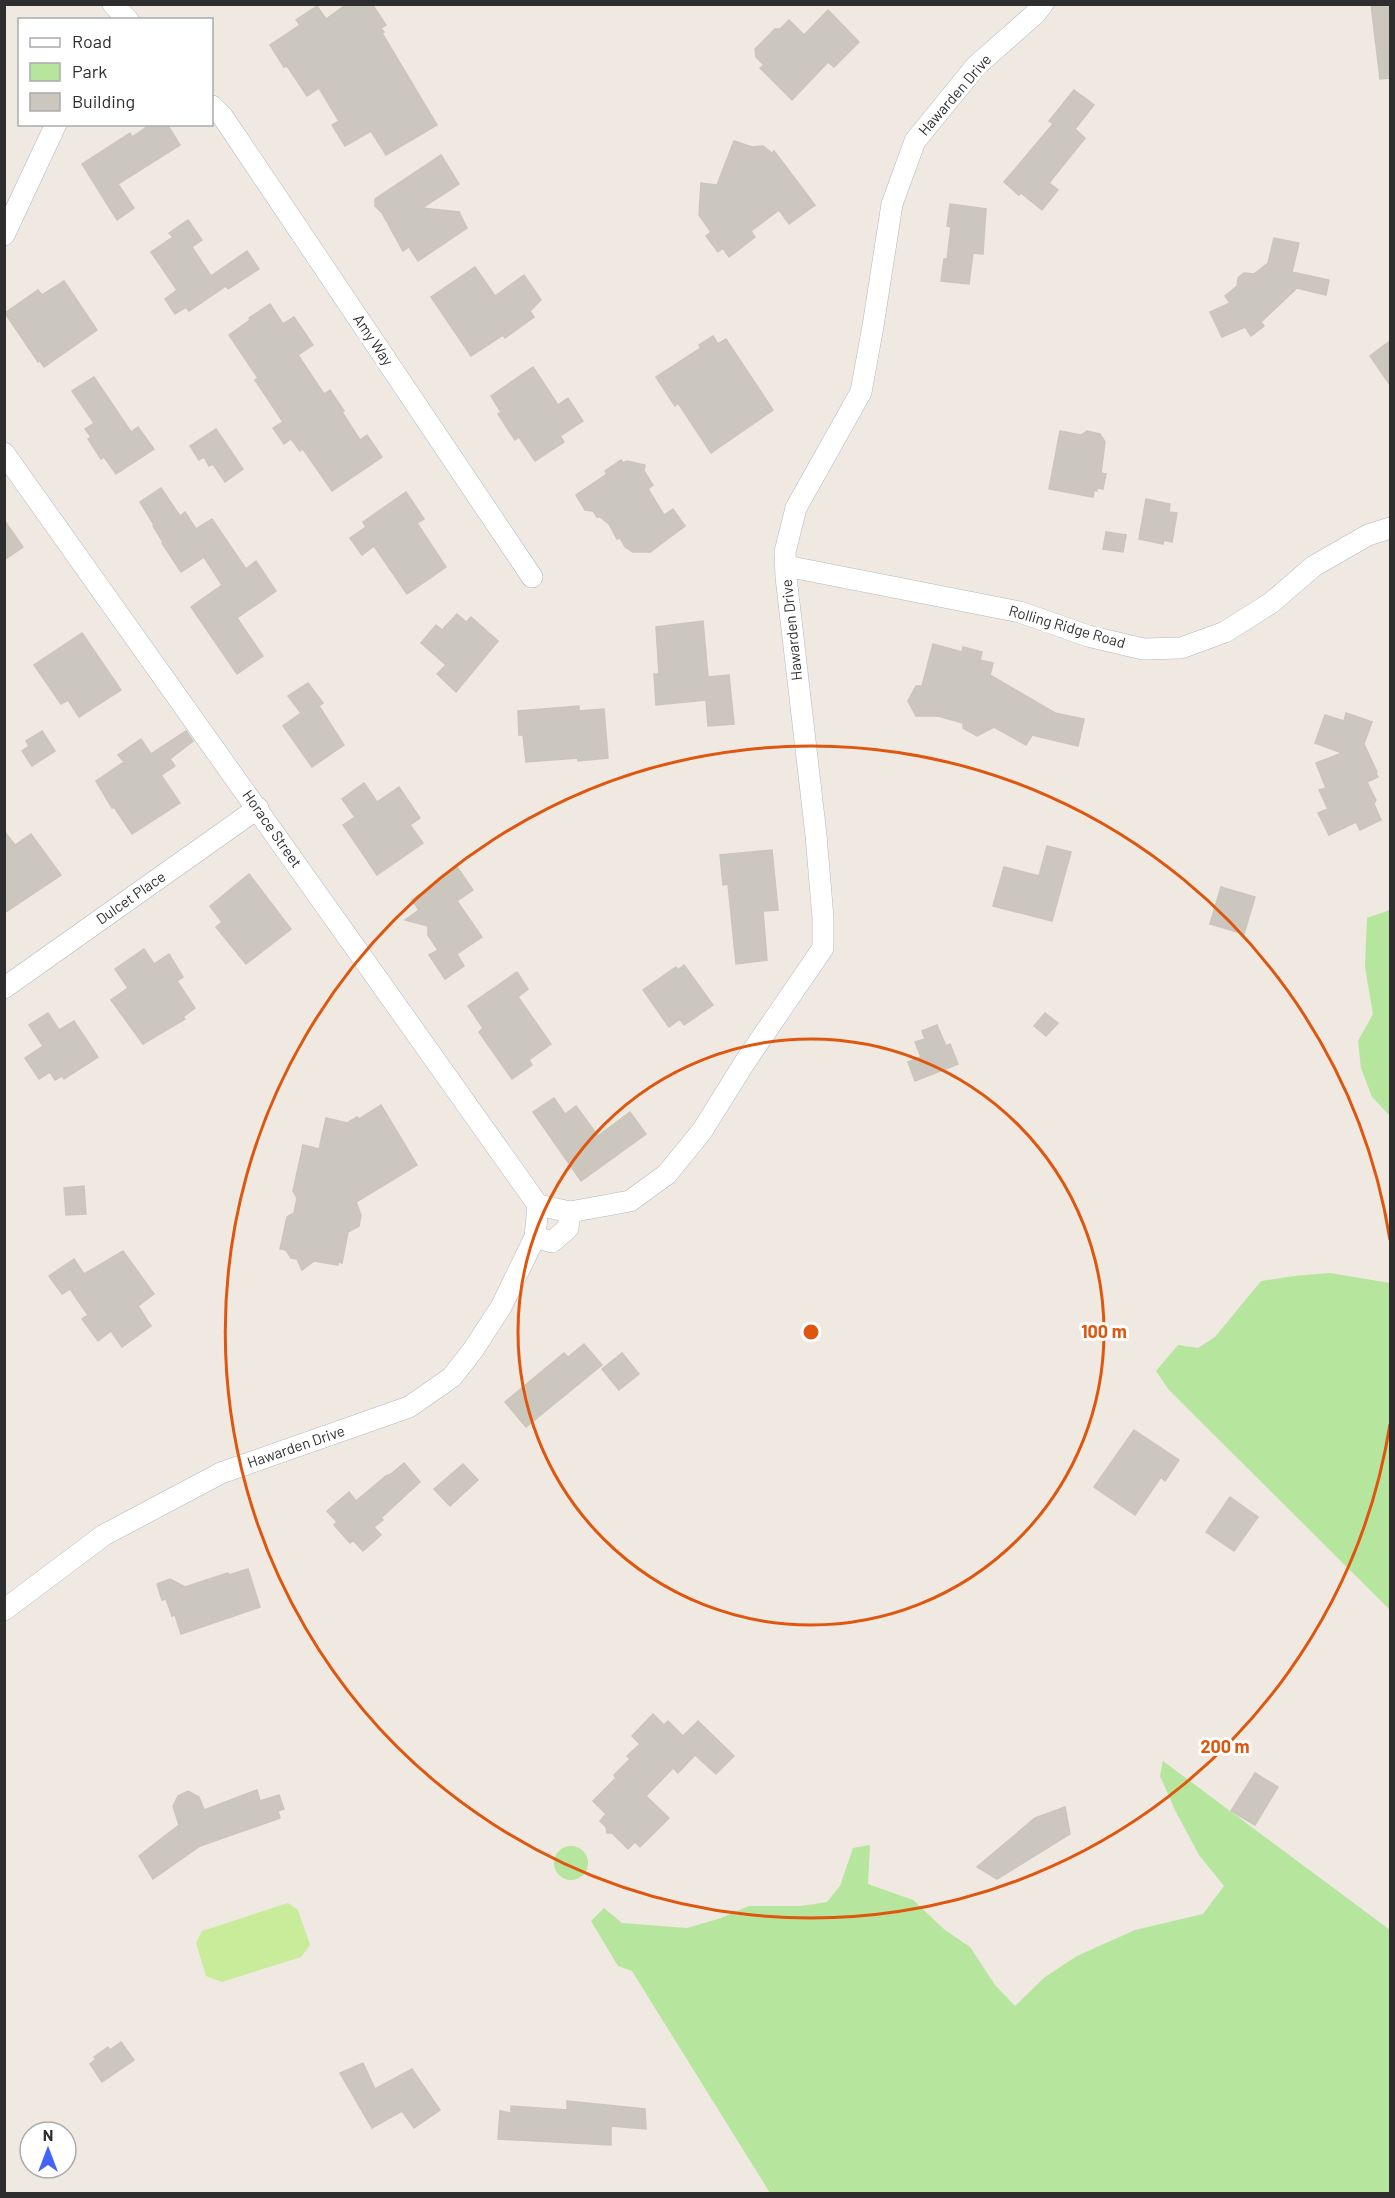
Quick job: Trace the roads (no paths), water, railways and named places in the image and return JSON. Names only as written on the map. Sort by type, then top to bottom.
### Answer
[{"type":"street","points":[[106,18],[112,4],[126,18]]},
{"type":"street","name":"Hawarden Drive","points":[[4,1610],[104,1535],[220,1473],[409,1407],[452,1377],[501,1307],[535,1237],[538,1205],[570,1212],[630,1201],[668,1174],[702,1131],[745,1062],[823,948],[823,918],[816,835],[786,566],[785,552],[788,536],[796,508],[861,392],[892,204],[915,141],[976,66],[1035,14],[1043,4]]},
{"type":"street","name":"Amy Way","points":[[213,107],[223,117],[532,577]]},
{"type":"street","points":[[4,235],[55,126]]},
{"type":"street","name":"Horace Street","points":[[4,453],[538,1205]]},
{"type":"street","name":"Rolling Ridge Road","points":[[786,566],[1020,612],[1088,636],[1143,649],[1181,648],[1225,632],[1271,603],[1314,566],[1368,536],[1390,528]]},
{"type":"street","name":"Dulcet Place","points":[[4,988],[258,808]]},
{"type":"street","points":[[535,1237],[552,1242],[568,1228],[570,1212]]}]
